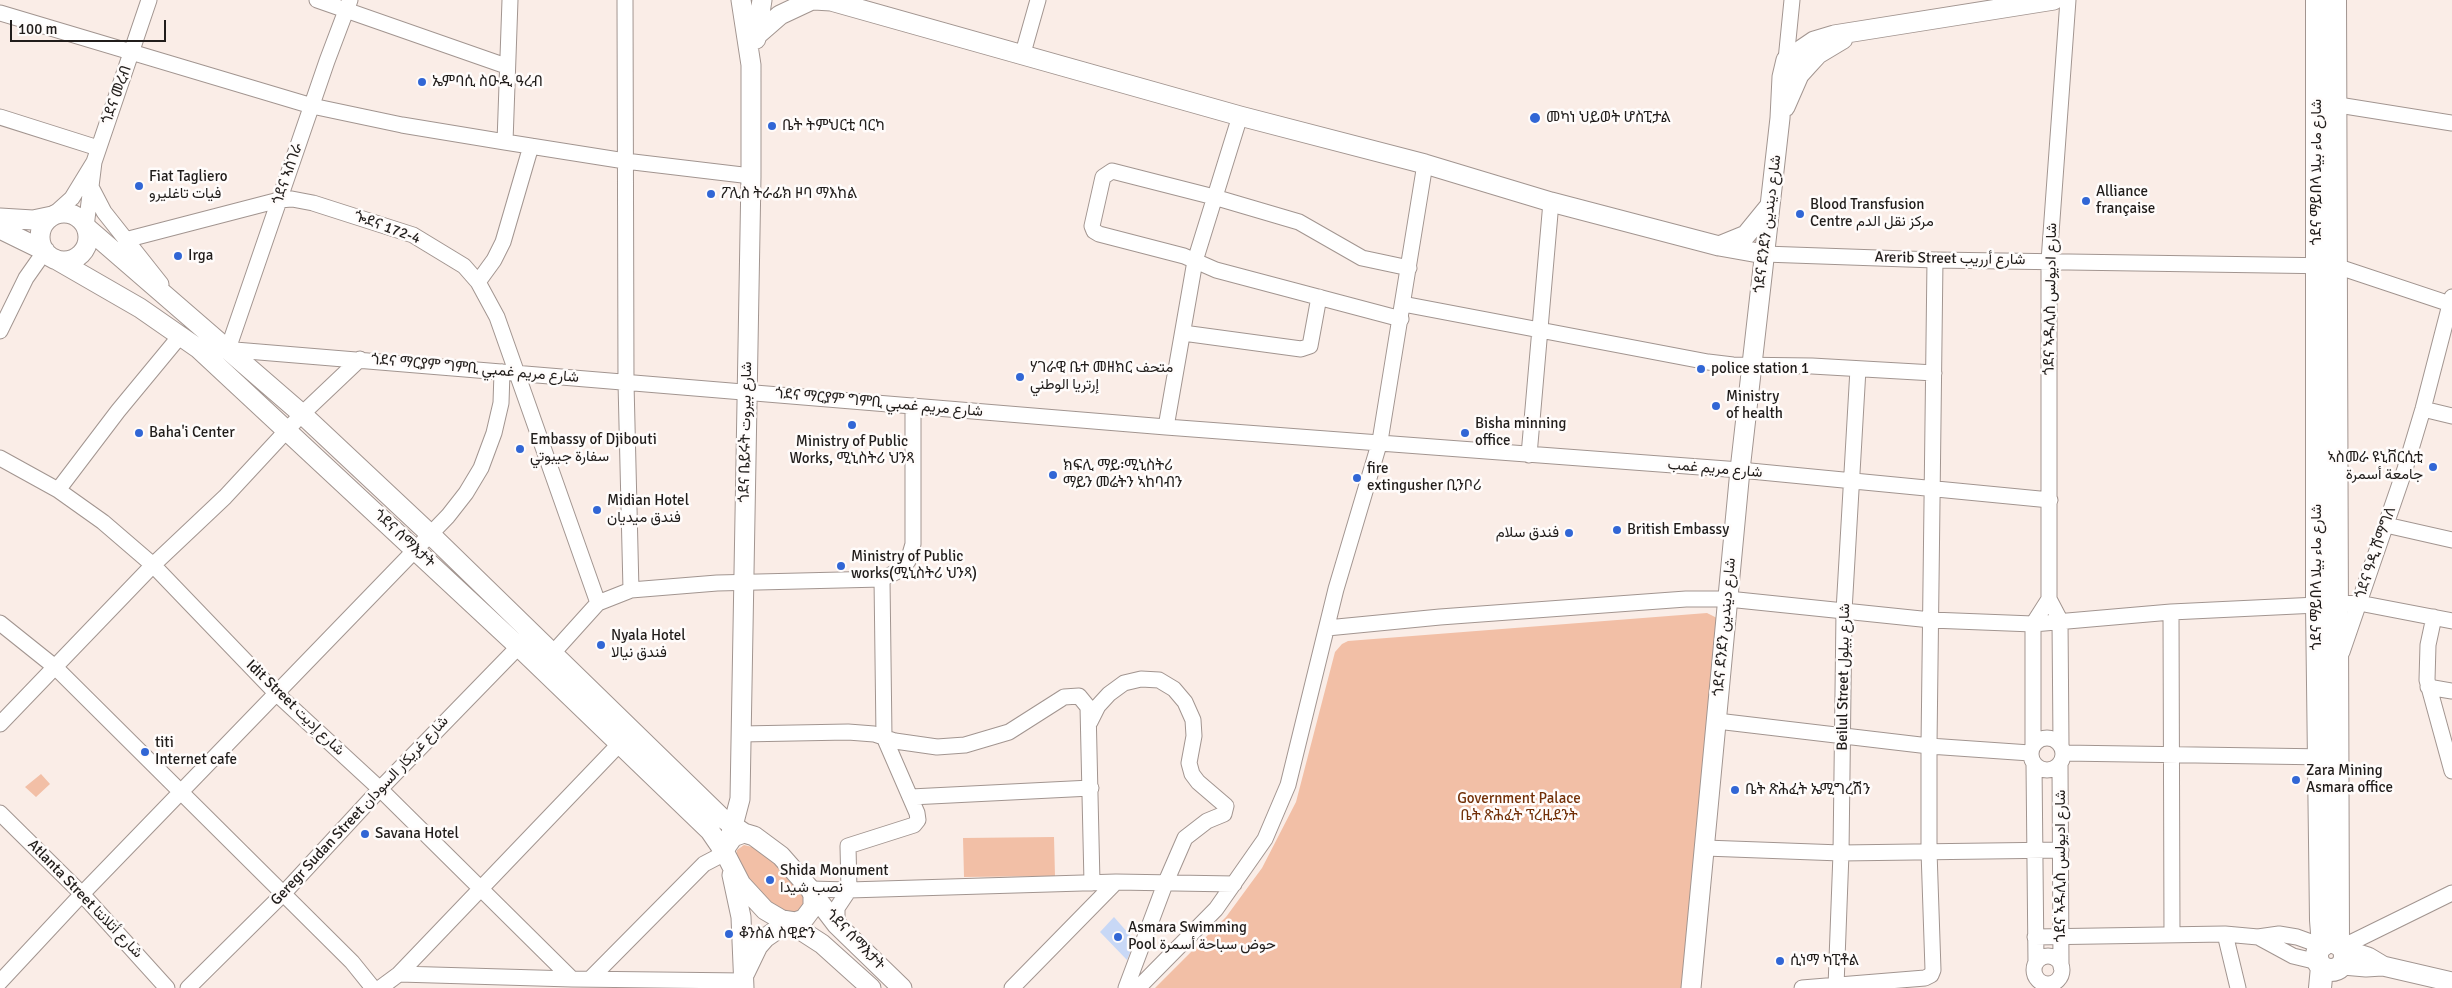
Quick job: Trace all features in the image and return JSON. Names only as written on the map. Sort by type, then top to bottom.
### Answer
[{"type":"highway","name":"ጎደና ማይበላ شارع ماء بيلا","points":[[2317,0],[2326,103],[2327,507],[2338,604],[2337,665],[2327,715]]},
{"type":"highway","name":"ጎደና ማይበላ شارع ماء بيلا","points":[[2326,103],[2335,0]]},
{"type":"highway","name":"ጎደና ማይበላ شارع ماء بيلا","points":[[2332,961],[2327,715],[2338,604]]},
{"type":"main road","points":[[741,0],[751,65]]},
{"type":"main road","points":[[751,65],[762,0]]},
{"type":"main road","points":[[757,35],[780,15],[813,0],[831,0],[1240,116],[1425,164],[1551,202],[1719,246],[1764,254]]},
{"type":"main road","points":[[1800,57],[1853,33],[2054,0]]},
{"type":"main road","name":"ጎደና ደንደን شارع ديندين","points":[[1692,988],[1751,365],[1780,118],[1800,57]]},
{"type":"main road","name":"ጎደና ቤይሩት شارع بيروت","points":[[736,843],[744,816],[740,800],[751,176],[751,65]]},
{"type":"main road","points":[[1719,246],[1746,235],[1754,228],[1770,205]]},
{"type":"main road","points":[[0,218],[33,220],[52,216],[68,213],[82,220],[86,227],[87,243],[78,256],[71,260],[50,255],[41,236],[46,221],[52,216]]},
{"type":"main road","name":"ጎደና ሰማእታት","points":[[86,227],[302,414],[430,534],[618,744],[710,831],[736,843],[781,856],[810,889],[837,925],[902,988]]},
{"type":"main road","name":"ጎደና ሰማእታት","points":[[0,229],[50,255],[140,308],[199,349],[417,550],[525,640],[552,654],[722,818],[736,843],[752,897],[765,910],[822,944],[871,988]]},
{"type":"main road","points":[[736,843],[744,981]]},
{"type":"main road","name":"ጎደና ሰማእታት","points":[[788,922],[798,922],[810,914],[813,903],[810,889]]},
{"type":"main road","points":[[744,981],[758,946],[765,938],[788,922]]},
{"type":"main road","points":[[2332,961],[2368,957],[2383,966],[2452,982]]},
{"type":"street","name":"ጎደና መረብ","points":[[96,155],[149,0]]},
{"type":"street","points":[[317,0],[349,6],[506,66]]},
{"type":"street","points":[[505,142],[506,66],[510,0]]},
{"type":"street","points":[[625,0],[626,383],[631,590]]},
{"type":"street","points":[[1023,54],[1038,0]]},
{"type":"street","points":[[1792,0],[1800,57]]},
{"type":"street","name":"ጎደና ኣዱሊስ شارع اديولس","points":[[2060,979],[2060,620],[2049,600],[2049,260],[2068,0]]},
{"type":"street","name":"ጎደና ኣስገራ","points":[[228,349],[312,106],[349,6]]},
{"type":"street","points":[[0,13],[131,54],[312,106],[402,125],[505,142],[625,161],[751,176]]},
{"type":"street","points":[[2326,103],[2452,123]]},
{"type":"street","points":[[1166,427],[1195,262],[1240,116]]},
{"type":"street","points":[[0,117],[96,155]]},
{"type":"street","points":[[478,282],[494,260],[503,242],[531,146]]},
{"type":"street","points":[[86,227],[96,155]]},
{"type":"street","points":[[52,216],[72,198],[83,182],[96,155]]},
{"type":"street","points":[[1138,988],[1198,928],[1234,884],[1265,839],[1288,785],[1346,550],[1380,441],[1404,304],[1425,164]]},
{"type":"street","points":[[1401,319],[1216,270],[1184,256],[1094,231],[1092,226],[1103,177],[1112,170],[1299,222],[1362,258],[1409,268]]},
{"type":"street","points":[[91,187],[104,212],[181,308]]},
{"type":"street","name":"ጐደና 172-4","points":[[125,240],[279,200],[313,203],[413,235],[464,266],[478,282],[497,317],[509,373],[598,604]]},
{"type":"street","points":[[1528,455],[1551,202]]},
{"type":"street","name":"Arerib Street شارع أرريب","points":[[1764,254],[1935,260],[2326,265],[2451,300]]},
{"type":"street","points":[[0,330],[26,278],[50,255]]},
{"type":"street","points":[[1802,988],[1925,978],[1931,975],[1933,970],[1929,851],[1929,746],[1935,260]]},
{"type":"street","points":[[1183,333],[1301,349],[1310,346],[1319,297]]},
{"type":"street","name":"ጎደና ዓዲ ሽማግለ","points":[[2338,604],[2386,525],[2423,409],[2451,300]]},
{"type":"street","points":[[1404,304],[1708,362],[1934,373]]},
{"type":"street","points":[[58,490],[118,411],[180,336]]},
{"type":"street","name":"ጎደና ማርያም ግምቢ شارع مريم غمبي","points":[[199,349],[228,349],[360,359],[626,383],[746,391],[1166,427],[1380,441]]},
{"type":"street","points":[[0,724],[153,566],[225,497],[302,414],[360,359]]},
{"type":"street","name":"Beilul Street شارع بيلول","points":[[1836,986],[1841,853],[1844,611],[1853,482],[1858,369]]},
{"type":"street","points":[[0,982],[82,894],[417,550],[466,493],[480,468],[494,433],[509,373]]},
{"type":"street","points":[[552,654],[598,604],[631,590],[743,582],[882,579],[902,569],[908,561],[914,544],[913,406]]},
{"type":"street","points":[[2423,409],[2452,416]]},
{"type":"street","name":"شارع مريم غمب","points":[[1380,441],[1528,455],[1740,470],[2050,500]]},
{"type":"street","name":"Idit Street شارع إديت","points":[[0,458],[58,490],[103,522],[153,566],[278,694],[380,789],[572,979]]},
{"type":"street","points":[[2386,525],[2452,540]]},
{"type":"street","points":[[837,925],[837,908],[849,890],[848,846],[914,825],[918,820],[911,798],[884,737],[882,579]]},
{"type":"street","points":[[1327,628],[1469,614],[1686,599],[1728,599],[1931,620],[2033,624],[2060,620],[2171,612],[2338,604],[2452,621]]},
{"type":"street","points":[[2033,624],[2049,600]]},
{"type":"street","points":[[2171,612],[2172,934]]},
{"type":"street","points":[[2434,618],[2427,660],[2428,687],[2452,771]]},
{"type":"street","points":[[0,622],[55,667],[180,794],[352,962],[373,988]]},
{"type":"street","name":"ጎደና ኣዱሊስ شارع اديولس","points":[[2033,624],[2032,754],[2036,937],[2035,976]]},
{"type":"street","name":"Geregr Sudan Street شارع غريكار السودان","points":[[188,988],[282,894],[380,789],[525,640]]},
{"type":"street","points":[[1089,723],[1098,706],[1109,694],[1124,683],[1141,679],[1159,680],[1174,690],[1185,702],[1193,728],[1190,763],[1192,774],[1198,782],[1225,804],[1227,810],[1224,814],[1198,826],[1185,838],[1165,884],[1126,988]]},
{"type":"street","points":[[2428,687],[2452,692]]},
{"type":"street","points":[[741,734],[848,732],[937,747],[965,745],[1009,732],[1064,697],[1079,696],[1088,707],[1092,883]]},
{"type":"street","points":[[1716,721],[1929,746],[2032,754],[2047,771],[2061,754]]},
{"type":"street","points":[[380,988],[399,974],[480,887],[632,731]]},
{"type":"street","points":[[2032,754],[2041,738],[2052,738],[2061,754]]},
{"type":"street","points":[[2061,754],[2328,756]]},
{"type":"street","points":[[911,798],[1091,788]]},
{"type":"street","name":"Atlanta Street شارع أتلانتا","points":[[0,813],[82,894],[167,988]]},
{"type":"street","points":[[590,979],[704,864],[736,843]]},
{"type":"street","points":[[1705,848],[1841,853],[2061,850]]},
{"type":"street","points":[[810,889],[849,890],[1116,882],[1234,884]]},
{"type":"street","points":[[1012,988],[1116,882]]},
{"type":"street","points":[[2036,937],[2172,934],[2225,934],[2258,937],[2279,934],[2297,937],[2332,961],[2445,903],[2452,893]]},
{"type":"street","points":[[2225,934],[2238,988]]},
{"type":"street","points":[[2047,956],[2056,959],[2060,979],[2045,984],[2035,976],[2047,956]]},
{"type":"street","points":[[399,974],[501,983],[572,979],[744,981]]},
{"type":"green space","name":"Government Palace ቤት ጽሕፈት ፕረዚደንት","points":[[1707,613],[1717,618],[1685,988],[1155,988],[1226,917],[1262,868],[1296,802],[1335,652],[1342,644],[1348,641]]},
{"type":"green space","points":[[41,774],[50,784],[36,797],[25,787]]},
{"type":"green space","points":[[1054,837],[1055,876],[964,877],[963,838]]},
{"type":"green space","points":[[744,845],[756,848],[778,861],[795,880],[805,899],[803,911],[784,915],[755,892],[736,855],[737,850]]},
{"type":"water","name":"Asmara Swimming Pool حوض سباحة أسمرة","points":[[1114,917],[1135,941],[1127,960],[1100,932]]},
{"type":"place","name":"ኤምባሲ ስዑዲ ዓረብ","points":[[422,82]]},
{"type":"place","name":"መካነ ህይወት ሆስፒታል","points":[[1535,118]]},
{"type":"place","name":"ቤት ትምህርቲ ባርካ","points":[[772,126]]},
{"type":"place","name":"Fiat Tagliero فيات تاغليرو","points":[[139,186]]},
{"type":"place","name":"ፖሊስ ትራፊክ ዞባ ማእከል","points":[[711,194]]},
{"type":"place","name":"Alliance française","points":[[2086,201]]},
{"type":"place","name":"Blood Transfusion Centre مركز نقل الدم","points":[[1800,214]]},
{"type":"place","name":"Irga","points":[[178,256]]},
{"type":"place","name":"police station 1","points":[[1701,369]]},
{"type":"place","name":"ሃገራዊ ቤተ መዘክር متحف إرتريا الوطني","points":[[1020,377]]},
{"type":"place","name":"Ministry of health","points":[[1716,406]]},
{"type":"place","name":"Ministry of Public Works, ሚኒስትሪ ህንጻ","points":[[852,425]]},
{"type":"place","name":"Baha'i Center","points":[[139,433]]},
{"type":"place","name":"Bisha minning office","points":[[1465,433]]},
{"type":"place","name":"Embassy of Djibouti سفارة جيبوتي","points":[[520,449]]},
{"type":"place","name":"ኣስመራ ዩኒቨርሲቲ جامعة أسمرة","points":[[2433,467]]},
{"type":"place","name":"ክፍሊ ማይ፡ሚኒስትሪ ማይን መሬትን ኣከባብን","points":[[1053,475]]},
{"type":"place","name":"fire extingusher ቢንቦሪ","points":[[1357,478]]},
{"type":"place","name":"Midian Hotel فندق ميديان","points":[[597,510]]},
{"type":"place","name":"British Embassy","points":[[1617,530]]},
{"type":"place","name":"فندق سلام","points":[[1569,533]]},
{"type":"place","name":"Ministry of Public works(ሚኒስትሪ ህንጻ)","points":[[841,566]]},
{"type":"place","name":"Nyala Hotel فندق نيالا","points":[[601,645]]},
{"type":"place","name":"titi Internet cafe","points":[[145,752]]},
{"type":"place","name":"Zara Mining Asmara office","points":[[2296,780]]},
{"type":"place","name":"ቤት ጽሕፈት ኤሚግረሽን","points":[[1735,790]]},
{"type":"place","name":"Savana Hotel","points":[[365,834]]},
{"type":"place","name":"Shida Monument نصب شيدا","points":[[770,880]]},
{"type":"place","name":"ቆንስል ስዊድን","points":[[729,934]]},
{"type":"place","name":"Asmara Swimming Pool حوض سباحة أسمرة","points":[[1118,937]]},
{"type":"place","name":"ሲነማ ካፒቶል","points":[[1780,961]]}]
